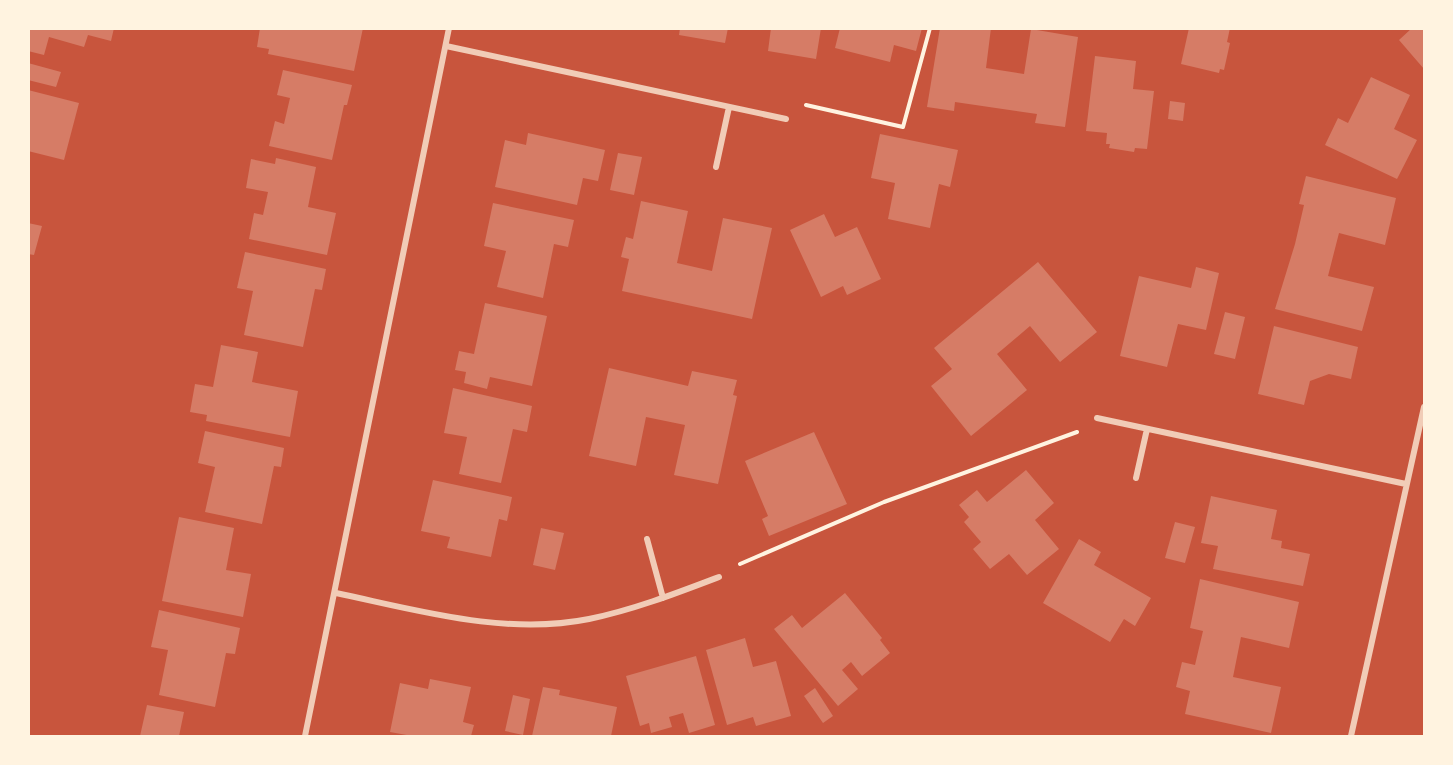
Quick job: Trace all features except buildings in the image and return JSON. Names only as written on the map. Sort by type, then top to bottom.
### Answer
[{"type":"street","points":[[305,736],[336,593],[449,28]]},
{"type":"street","points":[[446,46],[786,119]]},
{"type":"street","points":[[716,166],[729,107]]},
{"type":"street","points":[[1351,736],[1425,407]]},
{"type":"street","points":[[1096,418],[1406,484]]},
{"type":"street","points":[[1136,478],[1147,429]]},
{"type":"street","points":[[647,539],[663,598]]},
{"type":"street","points":[[336,593],[463,620],[543,625],[589,619],[663,598],[719,577]]},
{"type":"path","points":[[786,119],[806,105],[903,127],[930,28]]},
{"type":"path","points":[[719,577],[730,569],[884,502],[1078,432],[1096,418]]}]
